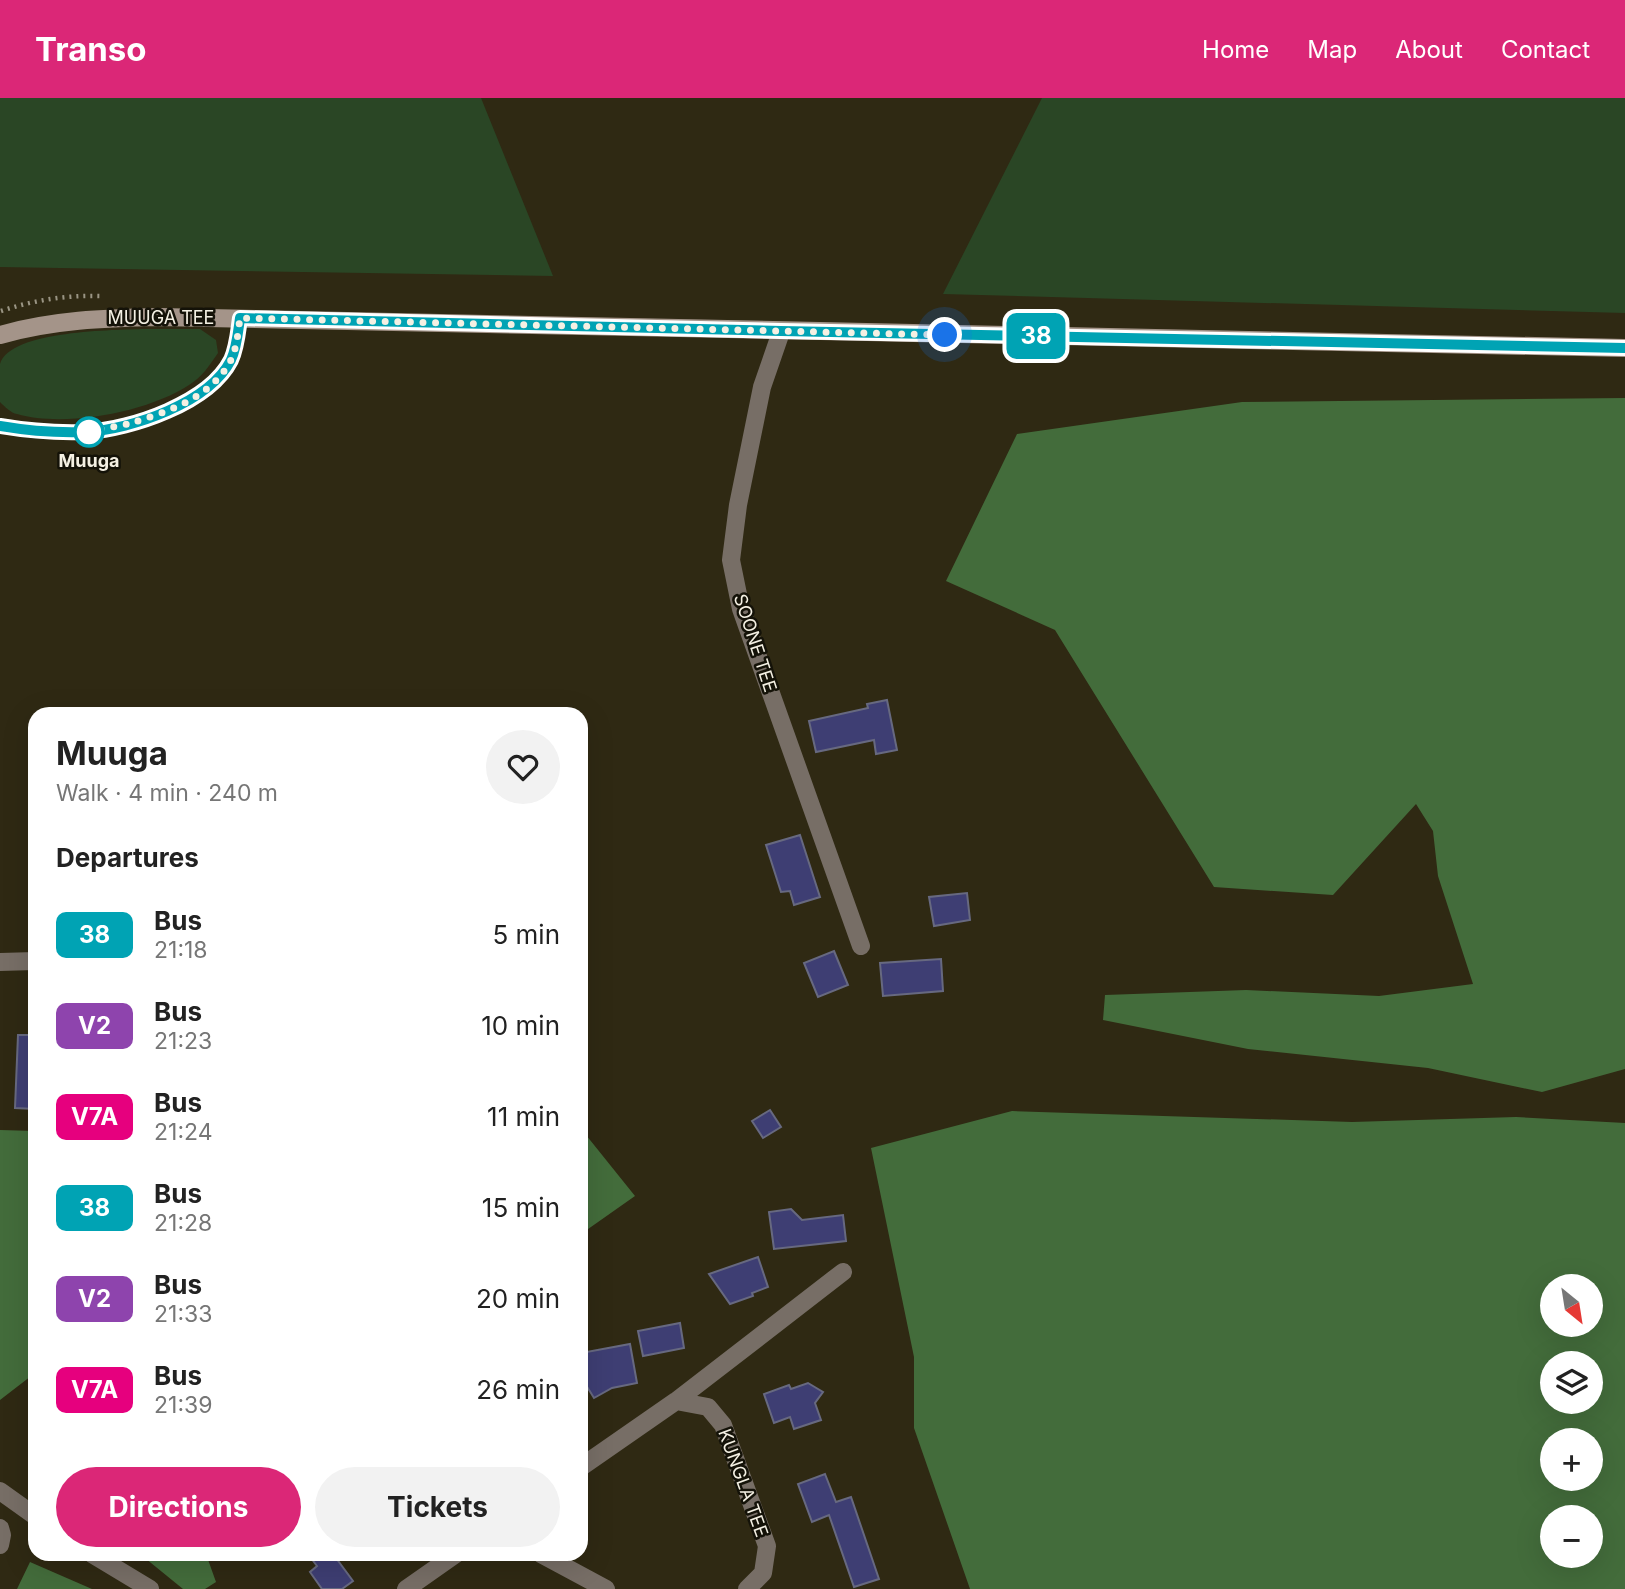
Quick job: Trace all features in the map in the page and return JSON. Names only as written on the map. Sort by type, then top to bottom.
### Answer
[{"type":"street","name":"MUUGA TEE","points":[[0,335],[88,319],[240,318],[1625,348]]},
{"type":"street","name":"SOONE TEE","points":[[781,331],[762,387],[738,505],[731,560],[741,608],[861,946]]},
{"type":"street","points":[[0,962],[28,961]]},
{"type":"street","points":[[588,1462],[676,1401],[843,1272]]},
{"type":"street","name":"KUNGLA TEE","points":[[676,1401],[708,1407],[723,1425],[767,1546],[763,1573],[747,1589]]},
{"type":"street","points":[[0,1490],[28,1511]]},
{"type":"street","points":[[0,1528],[0,1545]]},
{"type":"street","points":[[104,1561],[150,1589]]},
{"type":"street","points":[[406,1589],[446,1561]]},
{"type":"street","points":[[554,1561],[606,1589]]},
{"type":"lane","points":[[0,426],[42,433],[89,432],[168,411],[196,397],[216,381],[230,361],[237,342],[240,318]]},
{"type":"green space","points":[[0,98],[481,98],[553,276],[0,267]]},
{"type":"green space","points":[[1042,98],[1625,98],[1625,313],[943,294]]},
{"type":"green space","points":[[200,329],[216,340],[218,353],[202,375],[189,385],[172,395],[129,410],[82,418],[36,418],[8,410],[0,402],[0,364],[8,353],[23,344],[65,334]]},
{"type":"green space","points":[[1625,398],[1625,1069],[1542,1092],[1428,1068],[1248,1049],[1103,1020],[1105,995],[1246,990],[1379,996],[1473,984],[1438,876],[1433,831],[1416,804],[1333,895],[1214,887],[1055,630],[946,581],[1017,434],[1242,402]]},
{"type":"green space","points":[[1012,1111],[1352,1122],[1516,1117],[1625,1123],[1625,1589],[970,1589],[914,1428],[914,1357],[871,1148]]},
{"type":"green space","points":[[0,1130],[28,1131],[28,1378],[0,1400]]},
{"type":"green space","points":[[588,1137],[635,1196],[588,1229]]},
{"type":"green space","points":[[149,1561],[208,1561],[216,1582],[205,1589],[183,1589]]},
{"type":"green space","points":[[30,1562],[92,1589],[17,1589]]},
{"type":"building","points":[[887,700],[897,750],[876,754],[874,740],[816,752],[809,721],[868,708],[867,704]]},
{"type":"building","points":[[800,835],[820,897],[794,905],[790,891],[781,892],[766,845]]},
{"type":"building","points":[[967,893],[970,920],[934,926],[929,897]]},
{"type":"building","points":[[834,951],[848,985],[818,997],[804,963]]},
{"type":"building","points":[[941,959],[943,991],[883,996],[880,963]]},
{"type":"building","points":[[18,1035],[28,1035],[28,1109],[15,1108]]},
{"type":"building","points":[[770,1110],[781,1127],[763,1138],[752,1121]]},
{"type":"building","points":[[791,1209],[802,1220],[843,1215],[846,1241],[774,1249],[769,1212]]},
{"type":"building","points":[[758,1257],[768,1287],[730,1304],[709,1274]]},
{"type":"building","points":[[680,1323],[684,1348],[643,1356],[638,1331]]},
{"type":"building","points":[[630,1344],[637,1383],[612,1388],[594,1398],[588,1388],[588,1352]]},
{"type":"building","points":[[808,1383],[823,1392],[815,1403],[821,1420],[794,1429],[790,1417],[774,1423],[764,1394],[789,1385],[791,1389]]},
{"type":"building","points":[[825,1474],[836,1502],[851,1497],[879,1579],[854,1587],[829,1515],[812,1522],[798,1484]]},
{"type":"building","points":[[313,1561],[338,1561],[353,1581],[342,1589],[322,1589],[310,1572],[317,1566]]},
{"type":"bus line","name":"38","points":[[0,426],[42,433],[89,432],[168,411],[196,397],[216,381],[230,361],[237,342],[240,318],[1625,348]]},
{"type":"place","name":"Muuga","points":[[89,432]]},
{"type":"route","points":[[89,432],[168,411],[196,397],[216,381],[230,361],[237,342],[240,318],[945,335]]}]
